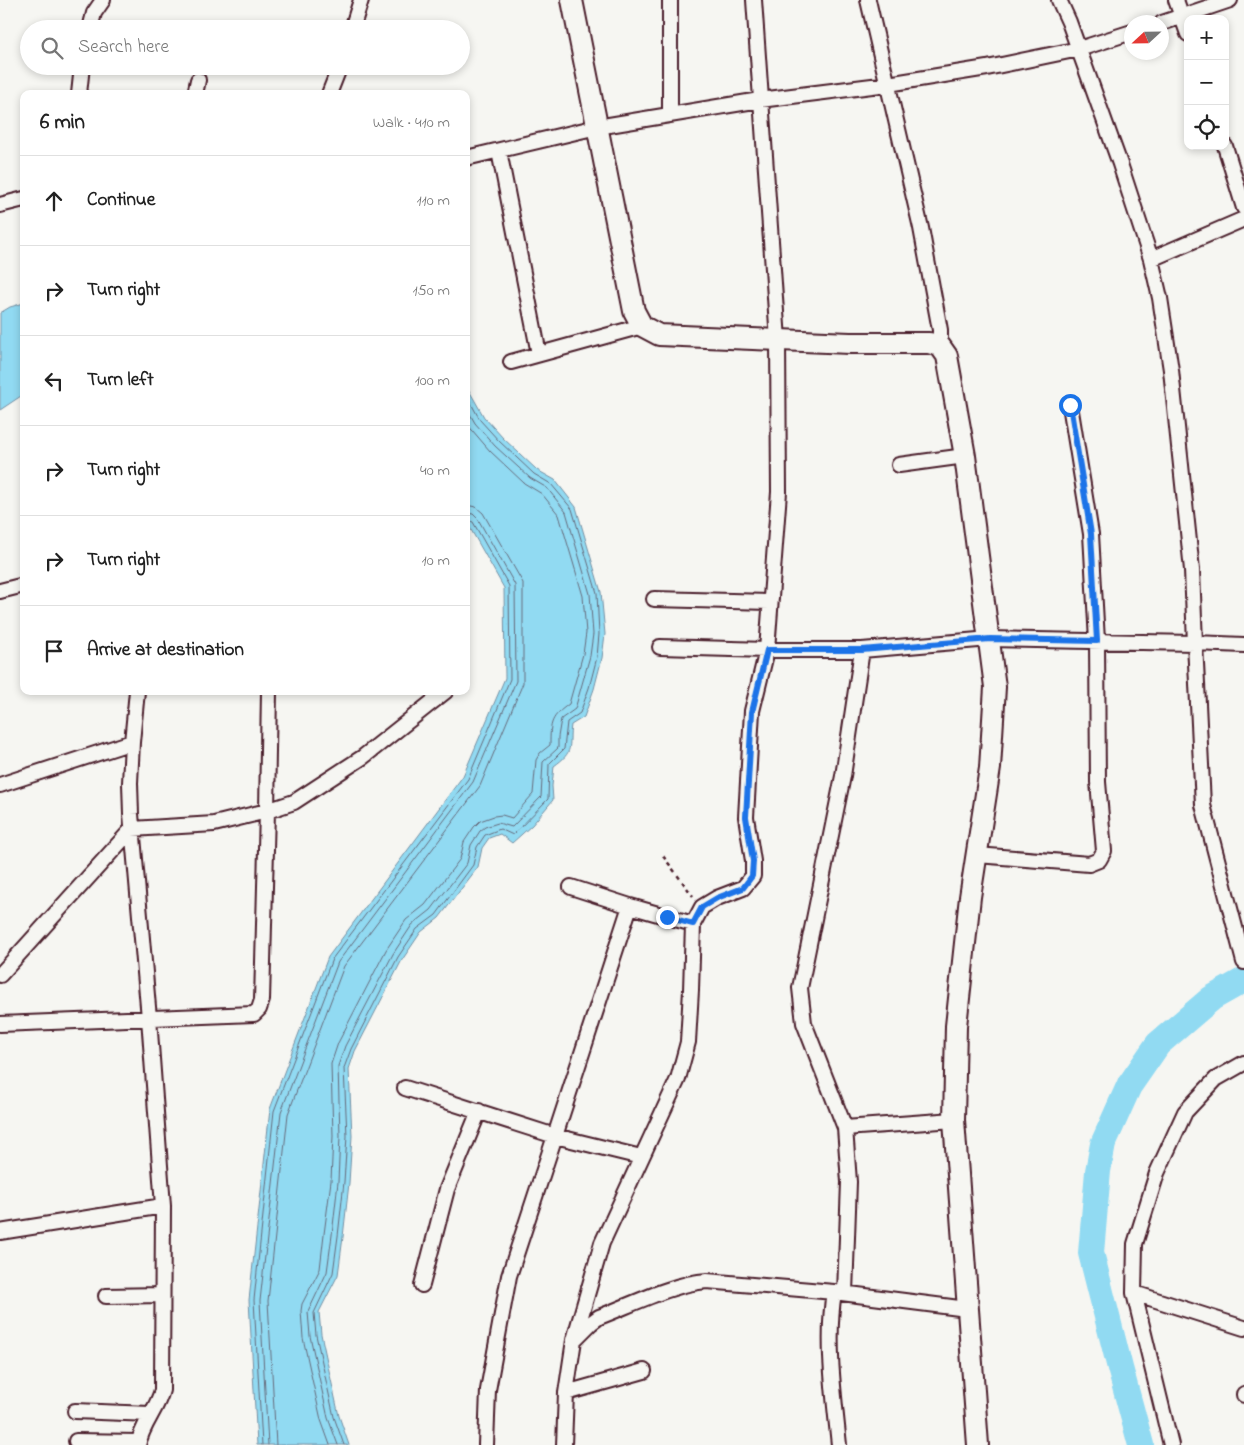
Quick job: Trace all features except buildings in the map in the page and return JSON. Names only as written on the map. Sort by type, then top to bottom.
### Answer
[{"type":"street","points":[[92,20],[94,13],[103,0]]},
{"type":"street","points":[[355,20],[361,0]]},
{"type":"street","points":[[572,0],[634,311],[642,326],[659,335],[850,343],[929,343],[940,346],[948,356],[965,456],[995,687],[990,768],[970,897],[956,1026],[954,1120],[978,1445]]},
{"type":"street","points":[[670,0],[670,114]]},
{"type":"street","points":[[564,1445],[566,1393],[574,1340],[602,1243],[678,1079],[688,1042],[693,924],[702,907],[717,898],[743,888],[752,876],[753,861],[746,817],[752,712],[767,650],[778,492],[778,340],[754,0]]},
{"type":"street","points":[[868,0],[921,228],[940,330],[940,346]]},
{"type":"street","points":[[1059,0],[1079,49],[1120,164],[1151,259],[1160,298],[1172,380],[1192,570],[1203,805],[1244,962]]},
{"type":"street","points":[[1176,0],[1184,24]]},
{"type":"street","points":[[1169,21],[1230,0]]},
{"type":"street","points":[[470,157],[597,127],[670,114],[760,100],[888,84],[987,68],[1079,49],[1124,35]]},
{"type":"street","points":[[79,90],[81,75]]},
{"type":"street","points":[[331,90],[336,75]]},
{"type":"street","points":[[1226,150],[1244,208]]},
{"type":"street","points":[[499,151],[539,354]]},
{"type":"street","points":[[0,205],[20,200]]},
{"type":"street","points":[[1151,259],[1244,219]]},
{"type":"street","points":[[511,362],[642,326]]},
{"type":"street","points":[[977,855],[1089,864],[1099,860],[1104,851],[1098,782],[1097,641],[1091,534],[1070,405]]},
{"type":"street","points":[[899,465],[965,456]]},
{"type":"street","points":[[0,591],[20,586]]},
{"type":"street","points":[[654,599],[770,602]]},
{"type":"street","points":[[660,647],[862,650],[990,639],[1244,645]]},
{"type":"street","points":[[838,1445],[832,1367],[831,1312],[839,1292],[849,1182],[845,1128],[804,1023],[800,988],[843,776],[862,650]]},
{"type":"street","points":[[76,1441],[138,1443],[150,1414],[158,1404],[162,1390],[163,1206],[132,829],[130,783],[137,695]]},
{"type":"street","points":[[0,1024],[241,1015],[254,1014],[259,1009],[262,1000],[269,695]]},
{"type":"street","points":[[0,975],[132,829],[214,824],[267,811],[294,802],[363,757],[441,695]]},
{"type":"street","points":[[0,785],[132,742]]},
{"type":"street","points":[[571,887],[693,924]]},
{"type":"street","points":[[486,1445],[488,1390],[509,1276],[630,906]]},
{"type":"street","points":[[1171,1445],[1134,1293],[1135,1244],[1157,1174],[1185,1112],[1216,1079],[1244,1063]]},
{"type":"street","points":[[405,1088],[555,1136],[641,1157]]},
{"type":"street","points":[[422,1285],[447,1189],[478,1111]]},
{"type":"street","points":[[845,1128],[954,1120]]},
{"type":"street","points":[[0,1232],[163,1206]]},
{"type":"street","points":[[574,1340],[599,1317],[679,1286],[707,1281],[839,1292],[967,1309]]},
{"type":"street","points":[[1134,1293],[1244,1328]]},
{"type":"street","points":[[106,1296],[162,1295]]},
{"type":"street","points":[[566,1393],[644,1371]]},
{"type":"street","points":[[75,1411],[150,1414]]},
{"type":"path","points":[[663,856],[702,907]]},
{"type":"water","points":[[20,304],[20,397],[0,410],[0,313]]},
{"type":"water","points":[[470,392],[484,417],[503,438],[537,470],[555,480],[576,507],[601,592],[605,634],[602,658],[584,717],[571,725],[568,752],[554,766],[553,800],[532,825],[512,843],[500,834],[489,838],[482,848],[478,867],[439,918],[421,932],[402,960],[355,1051],[349,1069],[352,1136],[343,1237],[338,1275],[319,1312],[321,1334],[339,1416],[349,1445],[257,1445],[249,1300],[270,1109],[328,957],[463,776],[505,678],[504,588],[470,528]]},
{"type":"waterway","points":[[1141,1445],[1091,1253],[1098,1171],[1103,1144],[1129,1086],[1158,1044],[1212,998],[1244,980]]},
{"type":"route","points":[[667,917],[693,924],[702,907],[717,898],[743,888],[752,876],[753,861],[746,817],[752,712],[767,650],[862,650],[990,639],[1097,641],[1091,534],[1070,405]]}]
